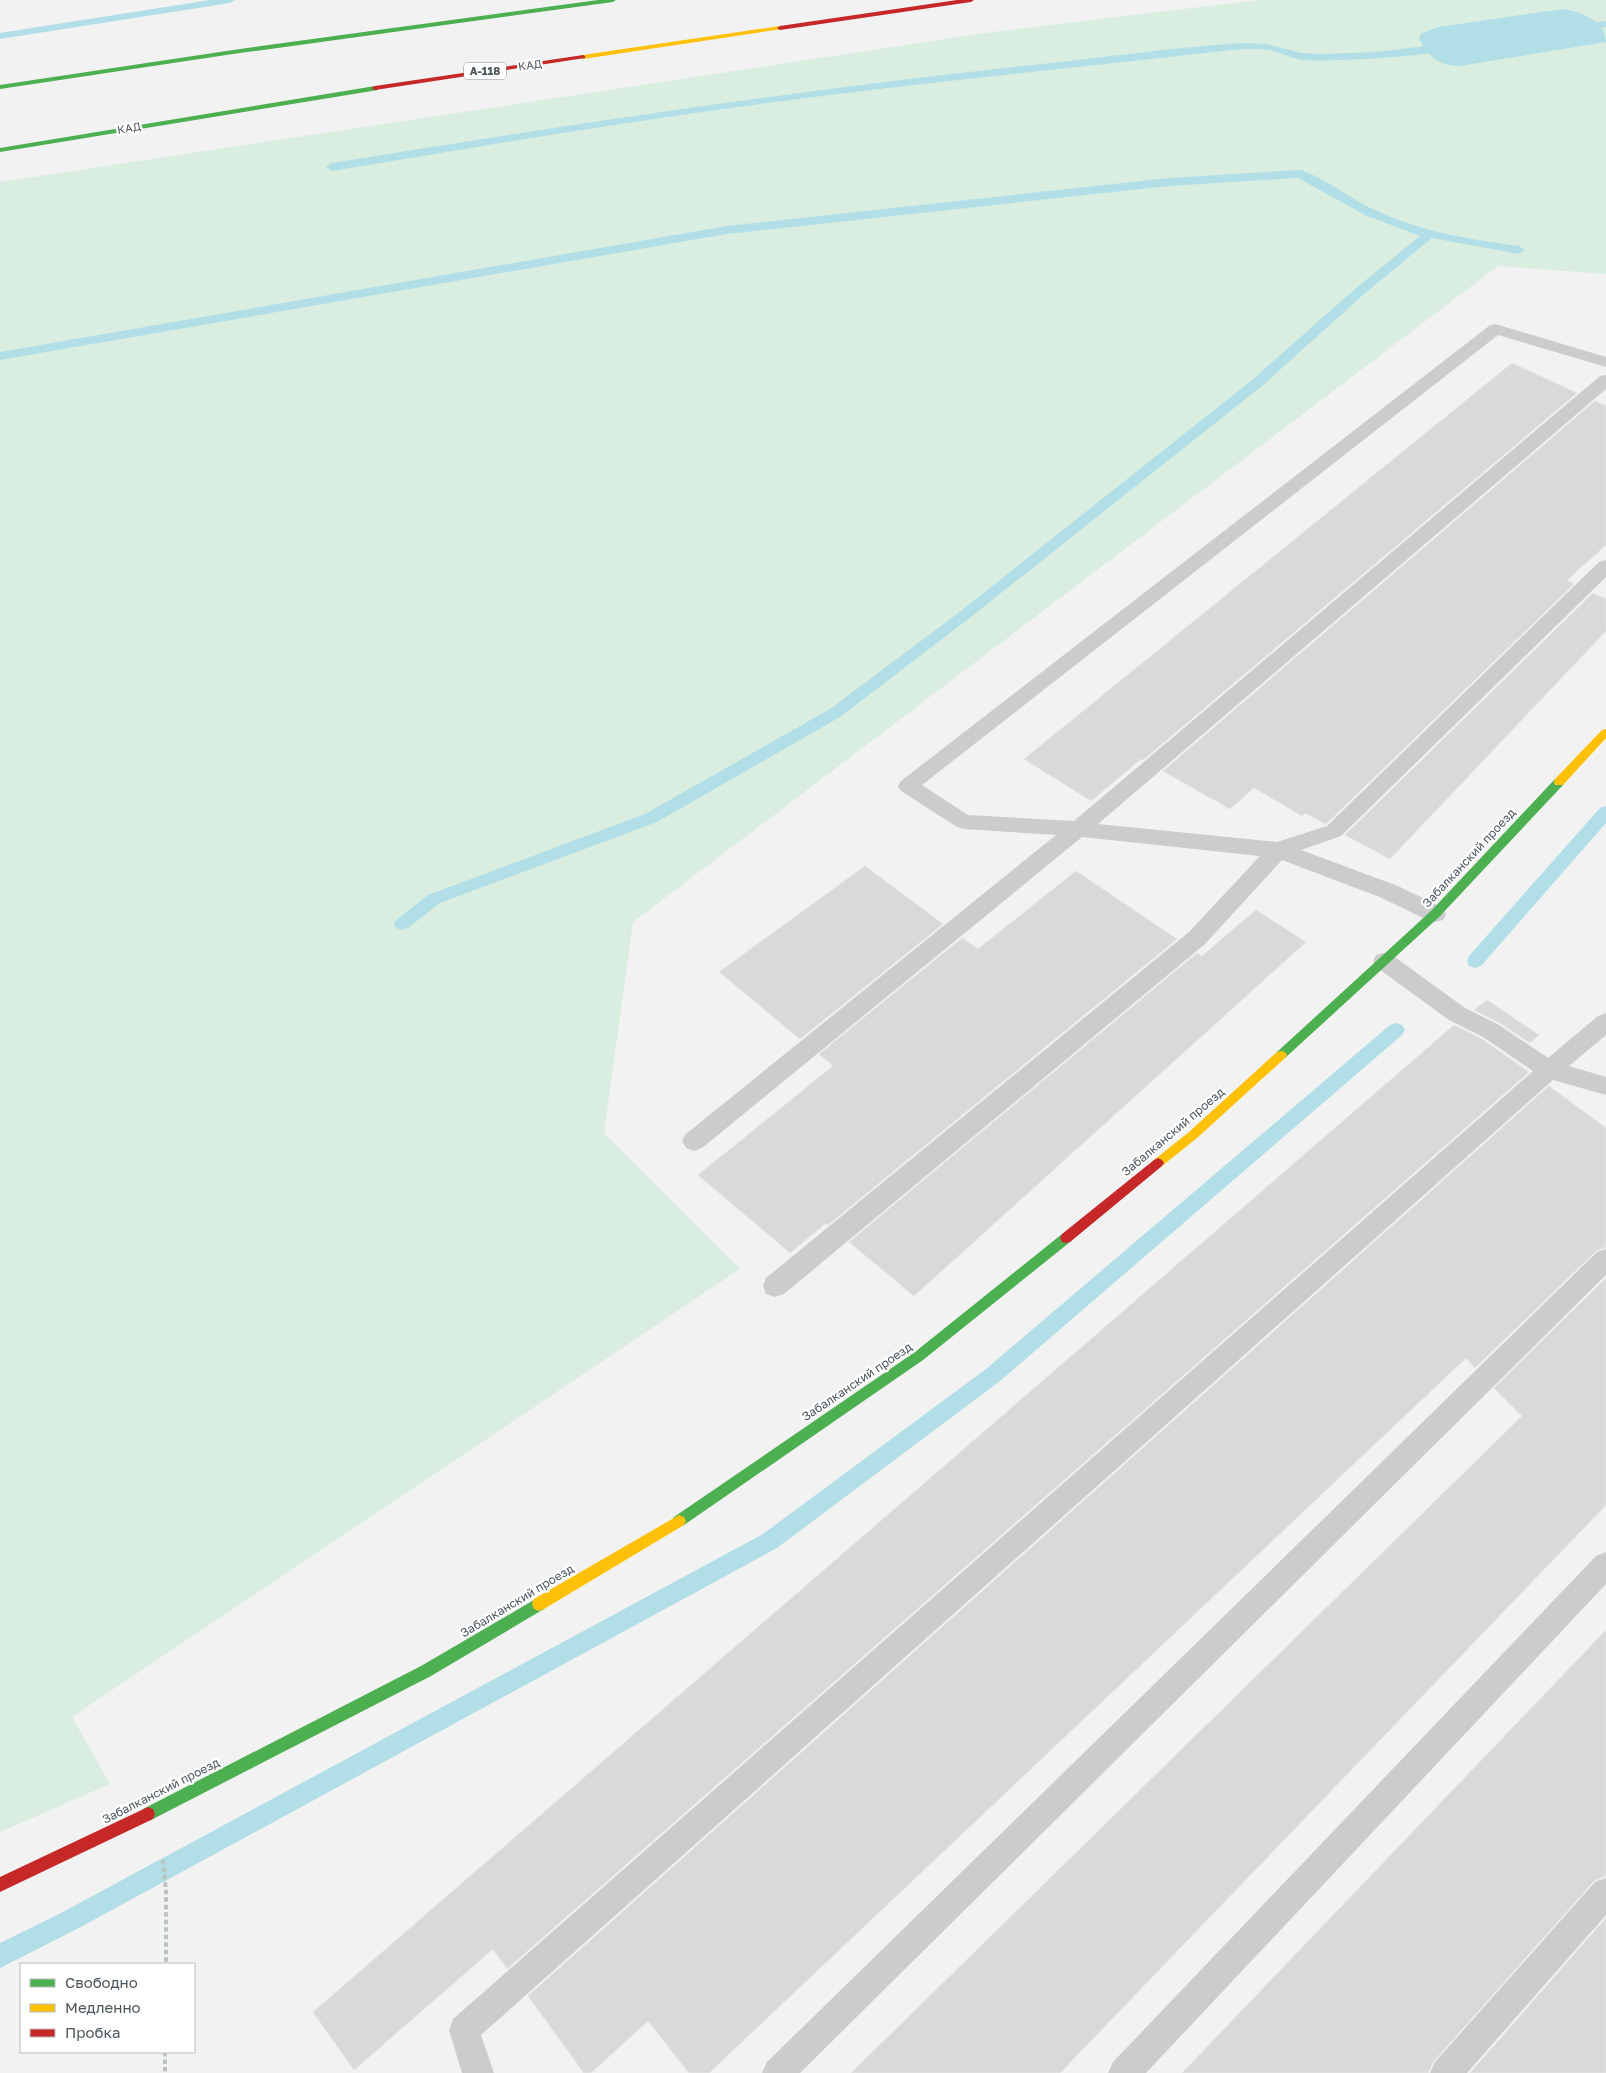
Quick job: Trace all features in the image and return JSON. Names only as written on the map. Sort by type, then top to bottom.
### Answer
[{"type":"main road","points":[[0,87],[233,52],[612,0]]},
{"type":"main road","name":"КАД","points":[[0,150],[304,98],[971,0]]},
{"type":"main road","name":"Забалканский проезд","points":[[0,1885],[158,1810],[426,1671],[676,1523],[920,1356],[1193,1135],[1435,914],[1606,732]]},
{"type":"lane","points":[[1435,914],[1390,892],[1278,850],[1078,829],[964,822],[908,786],[1496,329],[1606,362]]},
{"type":"lane","points":[[694,1141],[1078,829],[1606,380]]},
{"type":"lane","points":[[775,1286],[1197,938],[1278,850],[1334,830],[1606,566]]},
{"type":"lane","points":[[1384,961],[1457,1014],[1491,1032],[1549,1070],[1606,1086]]},
{"type":"lane","points":[[478,2073],[464,2030],[1549,1070],[1606,1022]]},
{"type":"lane","points":[[778,2073],[1606,1259]]},
{"type":"lane","points":[[1124,2073],[1606,1565]]},
{"type":"lane","points":[[1446,2073],[1606,1893]]},
{"type":"path","points":[[162,1853],[166,1891],[166,1963]]},
{"type":"path","points":[[165,2053],[165,2073]]},
{"type":"green space","points":[[1259,0],[1606,0],[1606,274],[1498,266],[633,922],[604,1133],[740,1269],[72,1717],[110,1784],[0,1832],[0,182],[992,32]]},
{"type":"water","points":[[1563,9],[1585,15],[1597,23],[1602,28],[1606,42],[1453,66],[1440,62],[1430,55],[1419,37],[1422,33],[1438,27]]},
{"type":"building","points":[[1512,363],[1577,393],[1143,760],[1141,759],[1091,801],[1024,759]]},
{"type":"building","points":[[1595,401],[1606,406],[1606,545],[1567,580],[1574,584],[1326,824],[1305,813],[1302,816],[1254,788],[1230,809],[1163,771]]},
{"type":"building","points":[[1593,593],[1606,599],[1606,631],[1390,859],[1345,835]]},
{"type":"building","points":[[865,866],[943,924],[800,1039],[719,972]]},
{"type":"building","points":[[1076,871],[1177,939],[828,1225],[826,1223],[790,1253],[698,1175],[833,1066],[819,1054],[962,938],[978,949]]},
{"type":"building","points":[[1256,910],[1306,942],[914,1296],[849,1242],[1197,953],[1202,956]]},
{"type":"building","points":[[1487,1000],[1539,1035],[1530,1043],[1500,1023],[1474,1010]]},
{"type":"building","points":[[1454,1025],[1482,1039],[1529,1072],[507,1969],[493,1949],[354,2070],[313,2012]]},
{"type":"building","points":[[1549,1086],[1606,1128],[1606,1247],[1596,1251],[1475,1368],[1466,1358],[709,2073],[689,2073],[648,2021],[591,2073],[584,2073],[528,1996]]},
{"type":"building","points":[[1606,1278],[1606,1505],[1060,2073],[851,2073],[1522,1416],[1494,1388]]},
{"type":"building","points":[[1606,1630],[1606,1876],[1594,1881],[1434,2061],[1428,2073],[1182,2073]]},
{"type":"building","points":[[1606,1918],[1606,2073],[1470,2073]]},
{"type":"waterway","points":[[0,36],[230,0]]},
{"type":"waterway","points":[[1574,29],[1606,24]]},
{"type":"waterway","points":[[332,167],[697,109],[973,75],[1238,47],[1266,47],[1301,57],[1340,58],[1450,46]]},
{"type":"waterway","points":[[0,356],[727,230],[1169,182],[1300,174],[1369,212],[1415,231],[1430,234]]},
{"type":"waterway","points":[[402,924],[434,899],[651,818],[835,713],[962,617],[1257,383],[1359,292],[1430,234]]},
{"type":"waterway","points":[[1430,234],[1465,242],[1519,250]]},
{"type":"waterway","points":[[1475,961],[1606,812]]},
{"type":"waterway","points":[[0,1956],[69,1921],[770,1541],[993,1375],[1396,1030]]},
{"type":"traffic: fast","points":[[0,87],[233,52],[613,0]]},
{"type":"traffic: fast","points":[[0,150],[375,88]]},
{"type":"traffic: fast","points":[[1281,1055],[1435,914],[1559,782]]},
{"type":"traffic: fast","points":[[679,1521],[919,1356],[1066,1238]]},
{"type":"traffic: fast","points":[[148,1814],[426,1671],[539,1604]]},
{"type":"traffic: slow","points":[[583,57],[780,28]]},
{"type":"traffic: slow","points":[[1559,782],[1606,732]]},
{"type":"traffic: slow","points":[[1158,1163],[1193,1135],[1281,1055]]},
{"type":"traffic: slow","points":[[539,1604],[679,1521]]},
{"type":"traffic: jam","points":[[780,28],[971,0]]},
{"type":"traffic: jam","points":[[375,88],[583,57]]},
{"type":"traffic: jam","points":[[1066,1238],[1158,1163]]},
{"type":"traffic: jam","points":[[0,1885],[148,1814]]}]
